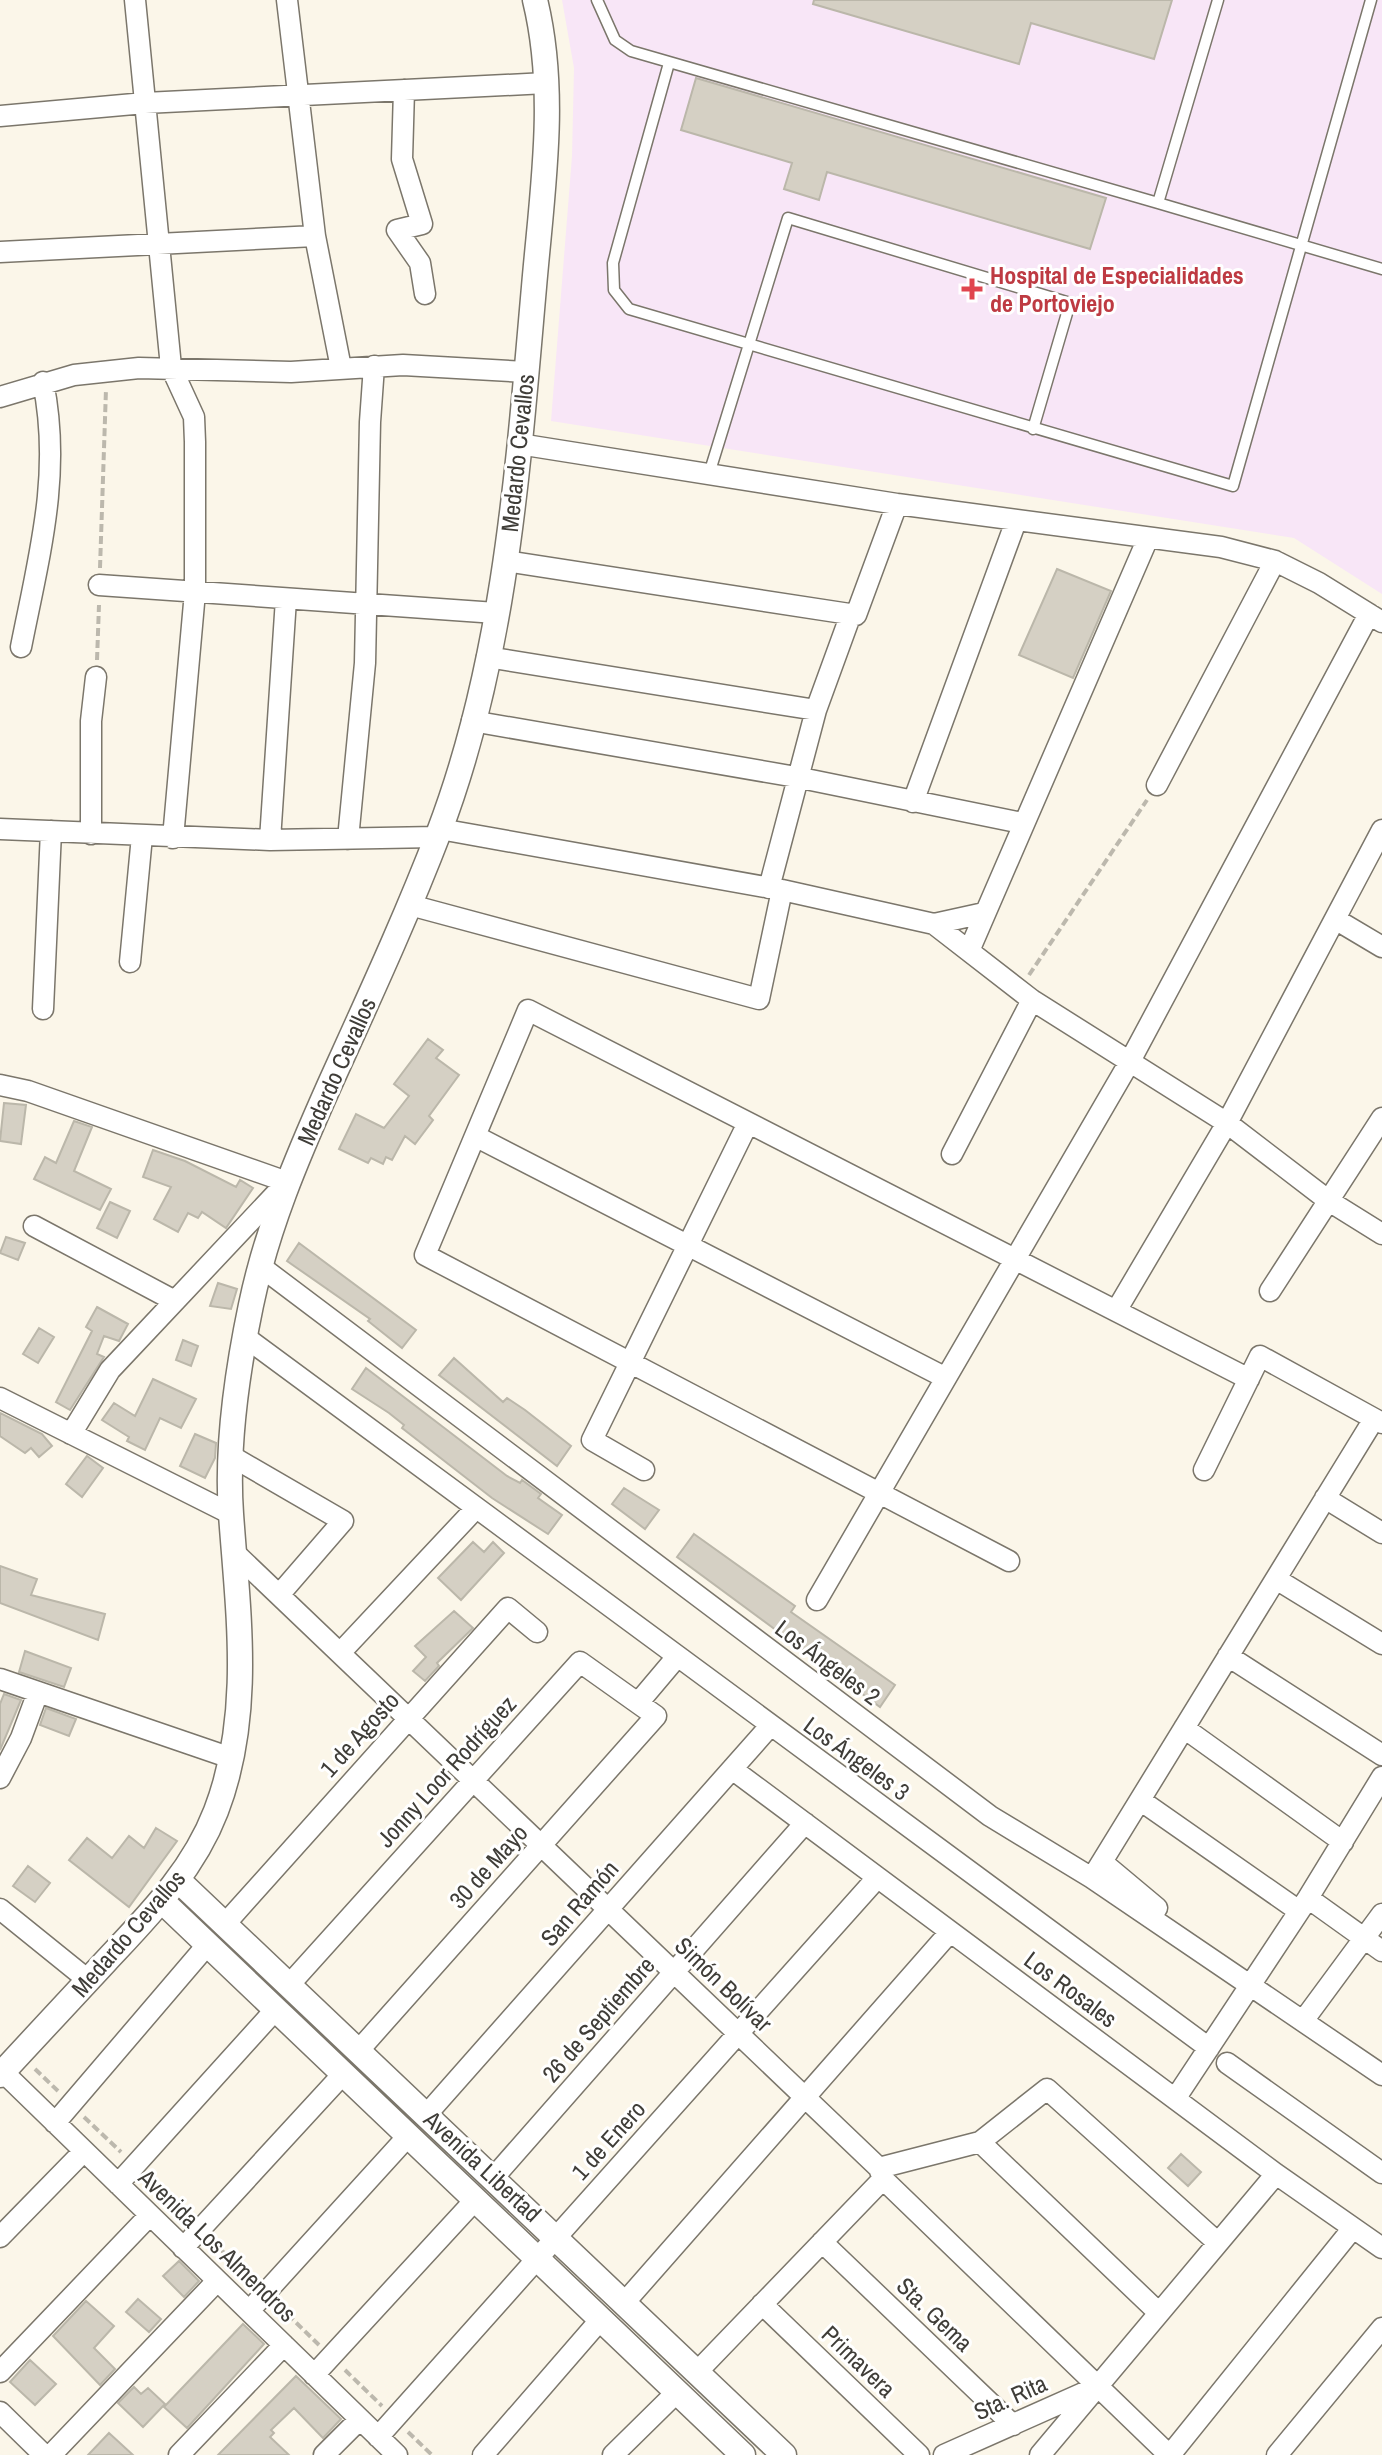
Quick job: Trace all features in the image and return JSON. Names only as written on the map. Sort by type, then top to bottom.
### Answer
[{"type":"street","points":[[135,0],[171,367],[194,417],[195,592],[173,838]]},
{"type":"street","points":[[287,0],[315,236],[341,368]]},
{"type":"street","name":"Medardo Cevallos","points":[[1,2074],[179,1881],[214,1816],[231,1758],[240,1675],[231,1456],[245,1337],[260,1266],[287,1182],[410,905],[438,833],[472,721],[505,561],[519,444],[545,156],[546,83],[535,0]]},
{"type":"street","points":[[0,116],[145,103],[546,83]]},
{"type":"street","points":[[404,90],[402,159],[422,224],[397,230],[420,263],[425,294]]},
{"type":"street","points":[[0,252],[315,236]]},
{"type":"street","points":[[0,397],[43,382],[106,370],[171,367],[243,372],[374,366],[526,372]]},
{"type":"street","points":[[348,839],[365,663],[374,366]]},
{"type":"street","points":[[21,647],[46,519],[53,454],[43,382]]},
{"type":"street","points":[[519,444],[897,504],[1221,547],[1275,561],[1376,618],[1129,1063],[817,1600]]},
{"type":"street","points":[[505,561],[856,615],[897,504]]},
{"type":"street","points":[[913,802],[1016,521]]},
{"type":"street","points":[[969,951],[1148,538]]},
{"type":"street","points":[[1157,785],[1275,561]]},
{"type":"street","points":[[99,585],[496,613]]},
{"type":"street","points":[[270,840],[286,599]]},
{"type":"street","points":[[410,905],[759,999],[796,777],[816,710],[851,614]]},
{"type":"street","points":[[487,657],[816,710]]},
{"type":"street","points":[[91,834],[91,721],[96,677]]},
{"type":"street","points":[[472,721],[796,777],[1022,823]]},
{"type":"street","points":[[0,829],[270,840],[438,833],[775,889],[934,924],[984,913]]},
{"type":"street","points":[[1116,1311],[1227,1123],[1382,830]]},
{"type":"street","points":[[43,1009],[51,831]]},
{"type":"street","points":[[130,962],[142,836]]},
{"type":"street","points":[[1335,919],[1382,947]]},
{"type":"street","points":[[934,924],[1026,995],[1227,1123],[1329,1201],[1382,1234]]},
{"type":"street","points":[[952,1154],[1026,995]]},
{"type":"street","points":[[1009,1561],[425,1255],[528,1010],[1249,1379]]},
{"type":"street","points":[[0,1085],[28,1091],[287,1182],[110,1370],[71,1434]]},
{"type":"street","points":[[1270,1291],[1382,1118]]},
{"type":"street","points":[[644,1470],[592,1440],[748,1123]]},
{"type":"street","points":[[475,1136],[946,1378]]},
{"type":"street","points":[[34,1226],[173,1300]]},
{"type":"street","name":"Los Ángeles 2","points":[[260,1266],[990,1816],[1097,1870],[1248,1984],[1382,2075]]},
{"type":"street","name":"Los Ángeles 3","points":[[245,1337],[676,1658],[1209,2048]]},
{"type":"street","points":[[1097,1870],[1325,1498],[1378,1421],[1260,1356],[1204,1470]]},
{"type":"street","points":[[0,1398],[231,1514]]},
{"type":"street","points":[[231,1456],[343,1521],[279,1595]]},
{"type":"street","points":[[1325,1498],[1382,1533]]},
{"type":"street","points":[[340,1653],[476,1508]]},
{"type":"street","name":"Simón Bolívar","points":[[237,1555],[806,2098],[1170,2455]]},
{"type":"street","points":[[1276,1579],[1382,1644]]},
{"type":"street","name":"1 de Agosto","points":[[225,1924],[508,1608],[537,1632]]},
{"type":"street","points":[[1228,1656],[1382,1755]]},
{"type":"street","points":[[638,1703],[676,1658]]},
{"type":"street","name":"Jonny Loor Rodríguez","points":[[289,1985],[580,1662],[656,1716]]},
{"type":"street","points":[[0,1679],[231,1758]]},
{"type":"street","points":[[0,1778],[21,1738],[38,1692]]},
{"type":"street","name":"30 de Mayo","points":[[359,2050],[656,1716]]},
{"type":"street","name":"San Ramón","points":[[427,2114],[770,1726]]},
{"type":"street","points":[[1184,1728],[1343,1842]]},
{"type":"street","name":"Los Rosales","points":[[732,1769],[1276,2174],[1382,2248]]},
{"type":"street","points":[[1175,2099],[1248,1984],[1304,1904],[1382,1777]]},
{"type":"street","points":[[1140,1800],[1374,1945]]},
{"type":"street","name":"26 de Septiembre","points":[[494,2177],[805,1823]]},
{"type":"street","name":"1 de Enero","points":[[378,2437],[877,1878]]},
{"type":"street","name":"Avenida Libertad","points":[[179,1881],[557,2236],[784,2455]]},
{"type":"street","name":"Avenida Libertad","points":[[162,1901],[743,2455]]},
{"type":"street","points":[[0,1910],[88,1980]]},
{"type":"street","points":[[1303,2021],[1374,1945],[1382,1914]]},
{"type":"street","points":[[625,2302],[950,1932]]},
{"type":"street","points":[[55,2123],[208,1944]]},
{"type":"street","points":[[118,2184],[276,2009]]},
{"type":"street","points":[[1227,2063],[1382,2173]]},
{"type":"street","points":[[183,2248],[344,2073]]},
{"type":"street","name":"Avenida Los Almendros","points":[[1,2074],[397,2455]]},
{"type":"street","points":[[697,2372],[822,2242],[881,2174],[980,2142],[1047,2089],[1218,2243]]},
{"type":"street","points":[[249,2311],[409,2135]]},
{"type":"street","points":[[980,2142],[1159,2313]]},
{"type":"street","points":[[0,2237],[84,2151]]},
{"type":"street","points":[[1040,2455],[1276,2174]]},
{"type":"street","points":[[314,2375],[476,2199]]},
{"type":"street","points":[[0,2372],[150,2215]]},
{"type":"street","points":[[1170,2455],[1353,2228]]},
{"type":"street","name":"Sta. Gema","points":[[822,2242],[1013,2425]]},
{"type":"street","points":[[51,2455],[217,2281]]},
{"type":"street","name":"Primavera","points":[[762,2304],[919,2455]]},
{"type":"street","points":[[483,2455],[601,2319]]},
{"type":"street","points":[[1277,2455],[1382,2328]]},
{"type":"street","points":[[179,2455],[284,2345]]},
{"type":"street","name":"Sta. Rita","points":[[944,2455],[1098,2386]]},
{"type":"street","points":[[613,2455],[677,2392]]},
{"type":"street","points":[[0,2412],[44,2455]]},
{"type":"street","points":[[324,2455],[360,2419]]},
{"type":"lane","points":[[597,0],[615,40],[631,51],[1382,269]]},
{"type":"lane","points":[[1158,203],[1218,0]]},
{"type":"lane","points":[[669,63],[613,263],[614,290],[618,300],[640,314],[749,343],[1233,486],[1304,246],[1371,0]]},
{"type":"lane","points":[[709,474],[788,218],[1070,303],[1033,429]]},
{"type":"path","points":[[96,677],[106,370]]},
{"type":"path","points":[[1026,995],[1157,785]]},
{"type":"path","points":[[31,2065],[432,2455]]},
{"type":"shaded area","name":"Hospital de Especialidades de Portoviejo","points":[[562,0],[1382,0],[1382,594],[1294,538],[551,421],[572,156],[574,68]]},
{"type":"building","points":[[814,0],[1172,0],[1154,59],[1031,23],[1019,64],[813,4]]},
{"type":"building","points":[[696,78],[1106,198],[1090,249],[827,172],[819,200],[784,189],[792,163],[681,130]]},
{"type":"building","points":[[1057,569],[1111,591],[1073,678],[1019,655]]},
{"type":"building","points":[[428,1039],[443,1050],[436,1058],[459,1075],[429,1116],[433,1120],[415,1144],[405,1136],[392,1160],[386,1157],[383,1164],[371,1158],[368,1163],[339,1149],[356,1114],[384,1128],[409,1096],[394,1084]]},
{"type":"building","points":[[4,1103],[26,1105],[21,1144],[0,1141]]},
{"type":"building","points":[[74,1121],[92,1127],[74,1171],[111,1189],[100,1210],[34,1179],[45,1157],[56,1163]]},
{"type":"building","points":[[153,1150],[185,1161],[236,1187],[240,1180],[253,1188],[226,1228],[202,1212],[198,1218],[188,1213],[178,1232],[154,1219],[171,1187],[143,1177]]},
{"type":"building","points":[[110,1202],[130,1211],[117,1238],[97,1228]]},
{"type":"building","points":[[6,1237],[25,1243],[18,1260],[0,1253]]},
{"type":"building","points":[[299,1243],[416,1330],[402,1348],[368,1321],[370,1319],[287,1261]]},
{"type":"building","points":[[218,1283],[237,1289],[231,1309],[210,1306]]},
{"type":"building","points":[[97,1307],[128,1324],[119,1341],[104,1336],[97,1354],[104,1357],[70,1410],[56,1402],[92,1331],[86,1327]]},
{"type":"building","points":[[39,1328],[54,1337],[38,1363],[23,1354]]},
{"type":"building","points":[[183,1340],[198,1346],[191,1366],[176,1360]]},
{"type":"building","points":[[454,1358],[503,1402],[507,1398],[571,1446],[557,1466],[439,1375]]},
{"type":"building","points":[[366,1368],[507,1476],[520,1483],[522,1480],[541,1494],[538,1498],[562,1515],[548,1534],[492,1498],[402,1428],[404,1425],[389,1413],[352,1389]]},
{"type":"building","points":[[153,1379],[196,1399],[181,1428],[160,1418],[145,1450],[127,1441],[129,1437],[102,1420],[114,1403],[135,1416]]},
{"type":"building","points":[[0,1413],[42,1434],[52,1446],[39,1457],[31,1448],[25,1453],[0,1436]]},
{"type":"building","points":[[195,1434],[216,1443],[215,1458],[205,1478],[180,1466]]},
{"type":"building","points":[[87,1456],[103,1468],[82,1497],[66,1484]]},
{"type":"building","points":[[624,1488],[659,1510],[645,1529],[612,1504]]},
{"type":"building","points":[[694,1534],[795,1606],[791,1612],[895,1685],[880,1707],[677,1557]]},
{"type":"building","points":[[473,1542],[484,1552],[493,1542],[504,1553],[461,1600],[438,1578]]},
{"type":"building","points":[[0,1566],[37,1579],[31,1595],[105,1614],[98,1640],[0,1603]]},
{"type":"building","points":[[454,1611],[473,1628],[437,1663],[439,1666],[425,1681],[413,1671],[426,1657],[415,1646]]},
{"type":"building","points":[[25,1651],[71,1668],[64,1687],[19,1672]]},
{"type":"building","points":[[4,1694],[21,1700],[0,1750],[0,1704]]},
{"type":"building","points":[[46,1708],[76,1719],[69,1736],[40,1725]]},
{"type":"building","points":[[156,1828],[177,1841],[129,1907],[69,1860],[87,1838],[112,1858],[129,1836],[144,1848]]},
{"type":"building","points":[[28,1866],[50,1883],[35,1902],[13,1886]]},
{"type":"building","points":[[1181,2154],[1201,2172],[1188,2186],[1168,2168]]},
{"type":"building","points":[[179,2261],[199,2281],[184,2297],[163,2276]]},
{"type":"building","points":[[138,2299],[161,2319],[149,2332],[126,2312]]},
{"type":"building","points":[[86,2301],[114,2326],[94,2348],[115,2369],[100,2385],[53,2336]]},
{"type":"building","points":[[243,2324],[264,2344],[187,2428],[164,2407]]},
{"type":"building","points":[[30,2360],[56,2384],[35,2405],[10,2382]]},
{"type":"building","points":[[296,2376],[341,2419],[323,2438],[294,2408],[271,2430],[274,2433],[270,2437],[289,2455],[218,2455]]},
{"type":"building","points":[[134,2387],[141,2394],[148,2388],[165,2404],[143,2427],[118,2403]]},
{"type":"building","points":[[109,2433],[133,2455],[88,2455]]},
{"type":"place","name":"Hospital de Especialidades de Portoviejo","points":[[972,289]]}]
